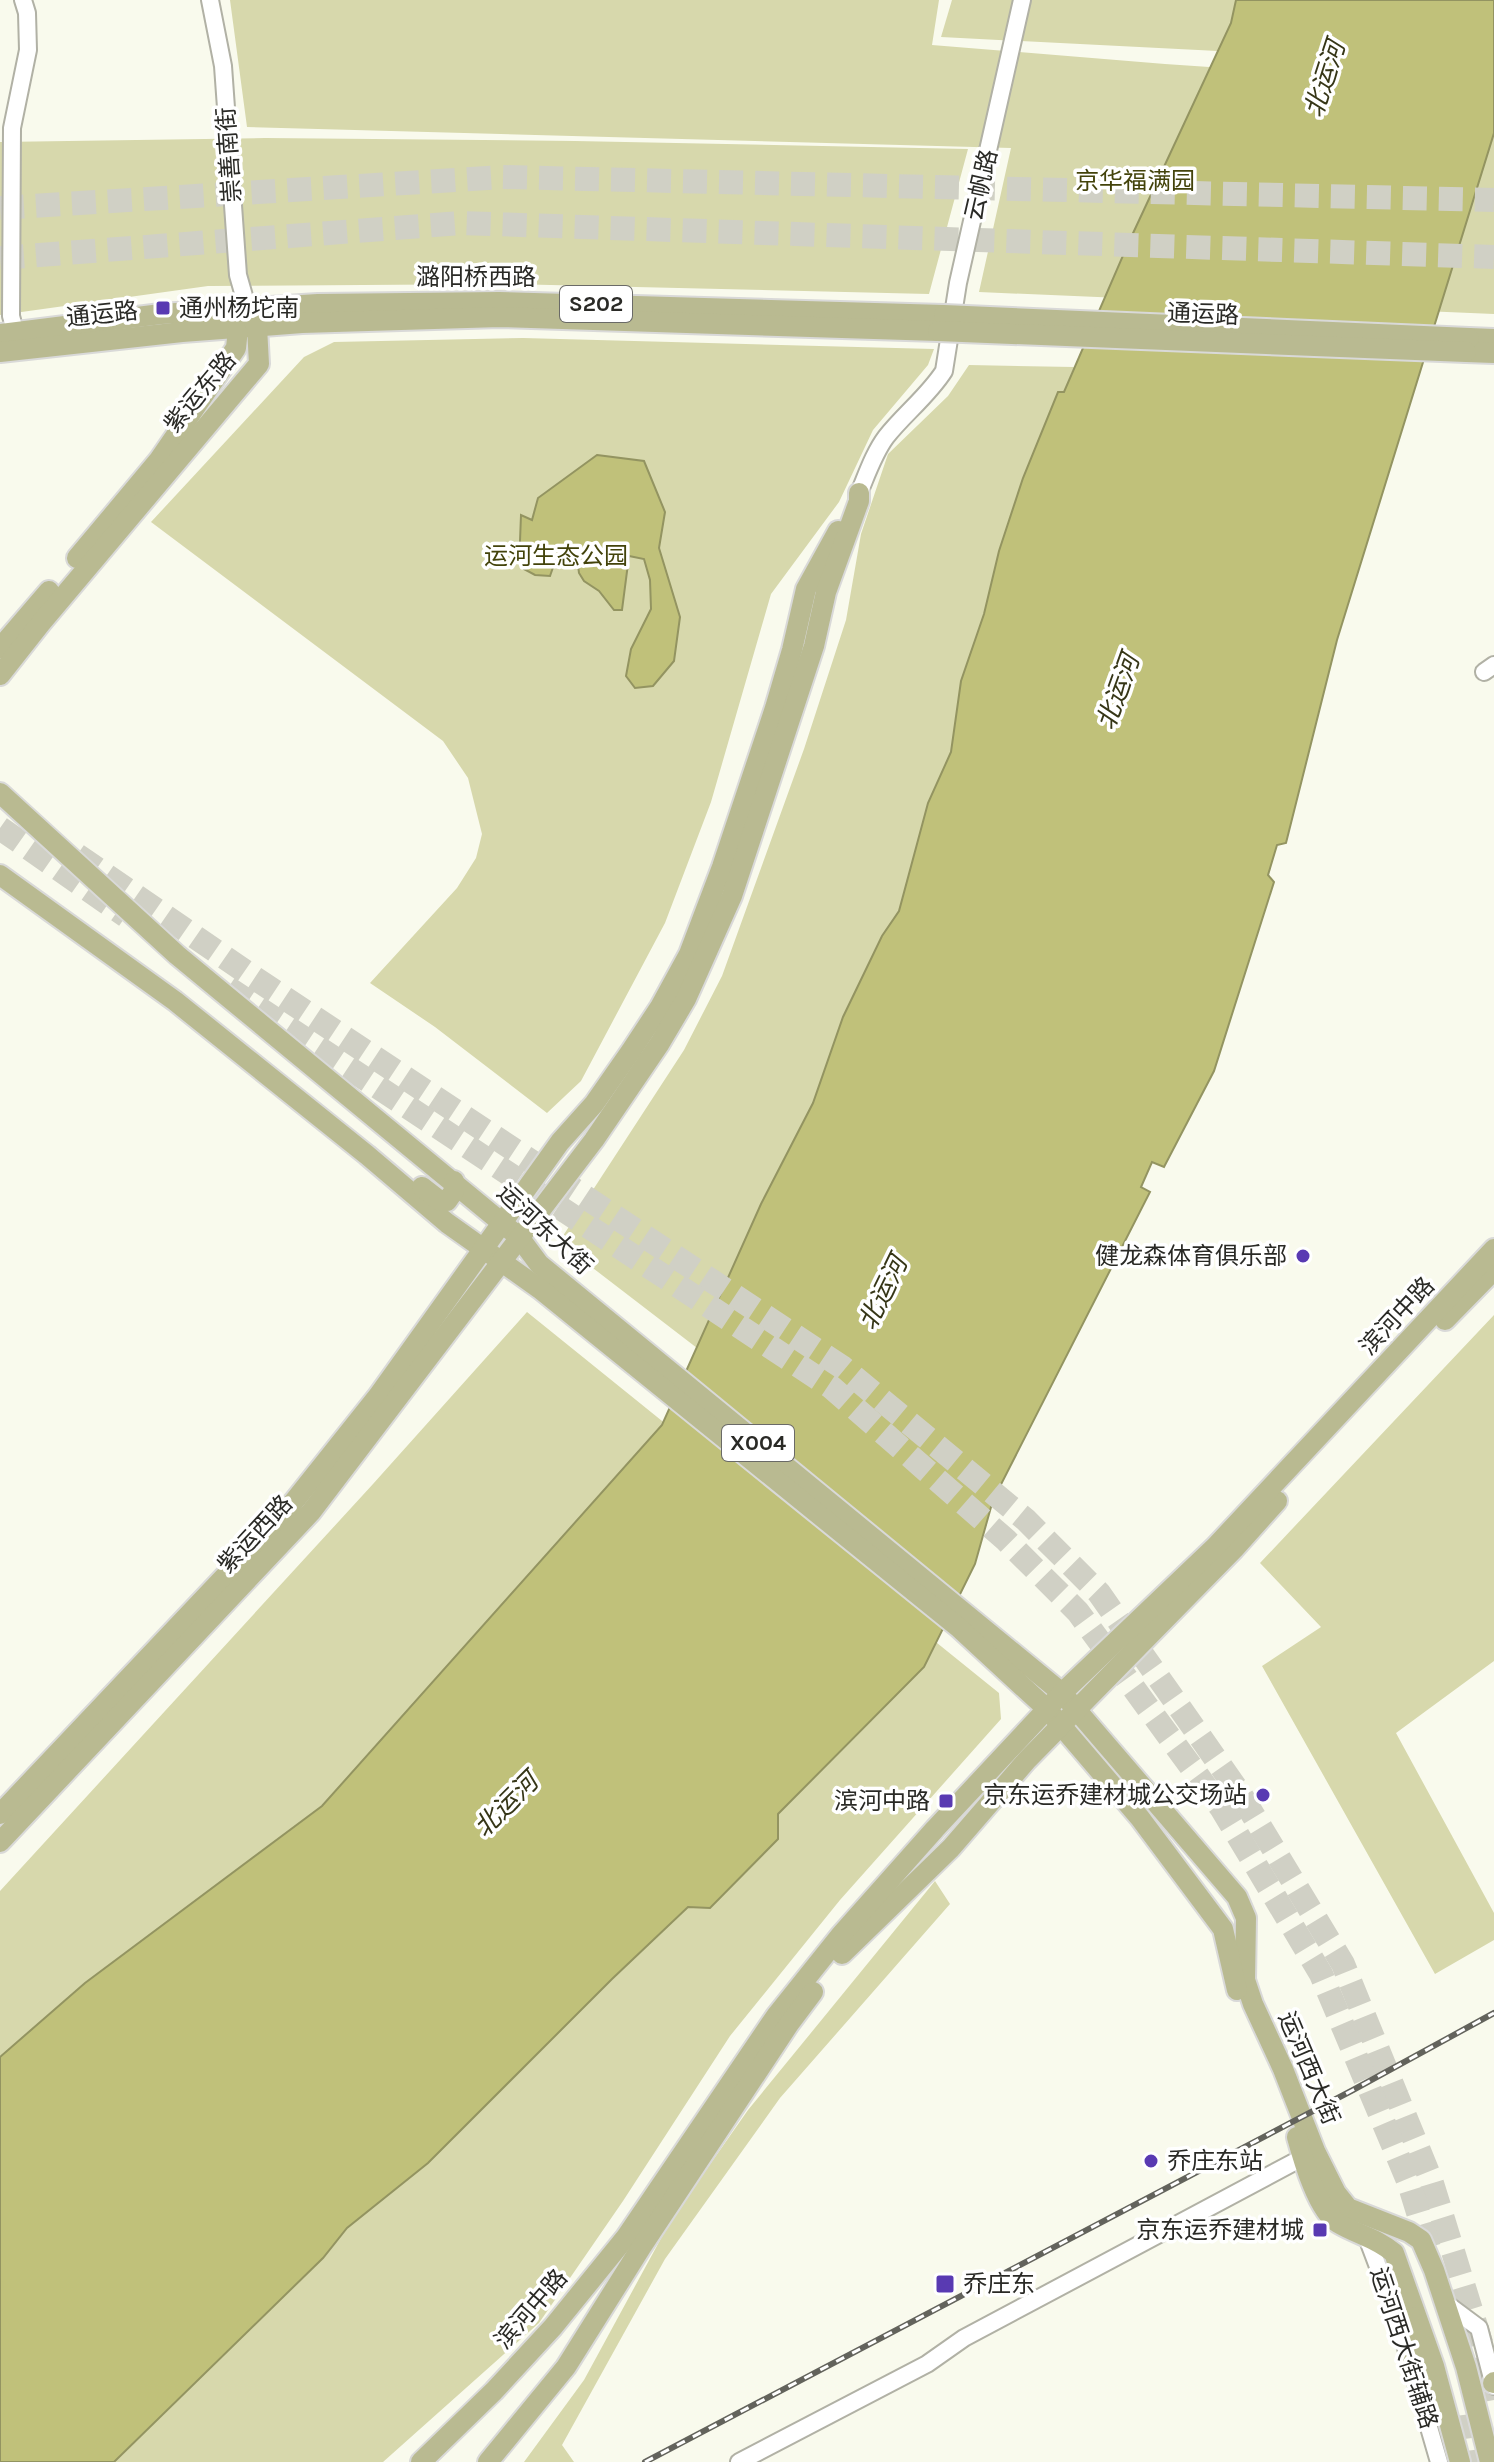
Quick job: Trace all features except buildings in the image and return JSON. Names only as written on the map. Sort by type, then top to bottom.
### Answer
[{"type":"main road","name":"通运路","points":[[8,333],[174,313],[248,322]]},
{"type":"main road","name":"潞阳桥西路","points":[[248,322],[500,317],[941,323]]},
{"type":"main road","name":"通运路","points":[[0,352],[248,322]]},
{"type":"main road","name":"紫运东路","points":[[0,648],[159,460],[236,348],[248,322]]},
{"type":"main road","name":"紫运东路","points":[[0,675],[259,364],[248,322]]},
{"type":"main road","name":"通运路","points":[[941,323],[1467,345]]},
{"type":"main road","name":"S202","points":[[1467,345],[1494,339]]},
{"type":"main road","name":"S202","points":[[1467,345],[1494,353]]},
{"type":"main road","name":"紫运西路","points":[[0,1814],[284,1514],[378,1396],[560,1142],[594,1104],[660,1007],[689,954],[722,867],[775,708],[806,589],[859,493]]},
{"type":"main road","name":"紫运西路","points":[[0,1842],[311,1512],[594,1140],[660,1043],[686,999],[732,896],[814,646],[826,592],[859,501],[859,493]]},
{"type":"main road","name":"运河东大街","points":[[0,793],[177,955],[519,1237],[545,1281]]},
{"type":"main road","name":"运河东大街","points":[[0,875],[175,1001],[447,1223],[501,1261],[545,1281],[962,1620],[1062,1693]]},
{"type":"main road","points":[[367,1155],[399,1169],[440,1201],[452,1197],[454,1181]]},
{"type":"main road","name":"滨河中路","points":[[421,2462],[494,2391],[553,2327],[626,2237],[776,2016],[935,1829],[1062,1693],[1215,1547],[1494,1249]]},
{"type":"main road","name":"滨河中路","points":[[488,2462],[566,2367],[754,2076],[850,1944],[951,1848],[1027,1760],[1234,1549],[1397,1366],[1494,1270]]},
{"type":"main road","name":"运河东大街","points":[[962,1620],[1060,1726]]},
{"type":"main road","name":"运河西大街","points":[[1062,1693],[1237,1897],[1246,1918],[1245,1980],[1283,2069],[1323,2209],[1334,2221],[1380,2241],[1394,2253],[1434,2366],[1460,2462]]},
{"type":"main road","name":"运河西大街","points":[[1060,1726],[1140,1818],[1223,1929],[1233,1979],[1249,2020],[1280,2083],[1309,2154],[1336,2193],[1348,2208],[1409,2232],[1421,2240],[1466,2367],[1490,2462]]},
{"type":"main road","points":[[1412,2301],[1412,2365]]},
{"type":"street","points":[[8,333],[11,316],[12,128],[28,50],[27,13],[23,0]]},
{"type":"street","name":"崇善南街","points":[[210,0],[223,66],[238,275],[248,322]]},
{"type":"street","name":"云帆路","points":[[859,493],[886,437],[937,383],[944,371],[958,283],[1022,0]]},
{"type":"street","points":[[739,2462],[927,2364],[964,2338],[1309,2154]]},
{"type":"street","name":"运河西大街辅路","points":[[1366,2235],[1397,2317],[1439,2462]]},
{"type":"street","points":[[1444,2302],[1479,2328],[1494,2384]]},
{"type":"green space","name":"京华福满园","points":[[230,0],[939,0],[932,45],[1494,86],[1494,314],[979,292],[1011,148],[247,127]]},
{"type":"green space","points":[[952,0],[1494,0],[1494,65],[941,37]]},
{"type":"green space","points":[[265,138],[968,149],[929,294],[508,284],[208,286],[0,315],[0,142]]},
{"type":"green space","name":"运河生态公园","points":[[523,338],[934,349],[928,365],[873,430],[839,502],[771,594],[711,802],[665,923],[581,1081],[547,1113],[435,1027],[370,983],[457,888],[476,858],[482,834],[468,778],[443,741],[151,522],[304,357],[334,342]]},
{"type":"green space","points":[[969,365],[1074,367],[999,551],[984,614],[961,681],[951,752],[928,803],[899,911],[882,936],[843,1017],[813,1103],[761,1204],[697,1348],[559,1242],[684,1050],[722,976],[804,749],[846,620],[861,534],[888,454],[948,396]]},
{"type":"green space","points":[[527,1312],[999,1693],[1001,1719],[840,1900],[730,2036],[539,2323],[383,2462],[0,2462],[0,1891]]},
{"type":"green space","points":[[1494,1315],[1494,1661],[1396,1733],[1494,1913],[1494,1940],[1435,1974],[1262,1666],[1321,1627],[1260,1563]]},
{"type":"green space","points":[[935,1881],[950,1904],[780,2098],[665,2259],[562,2445],[574,2462],[524,2462],[584,2380],[671,2220],[748,2110]]},
{"type":"water","name":"北运河","points":[[1236,0],[1494,0],[1494,133],[1337,640],[1286,843],[1277,845],[1268,875],[1274,882],[1214,1071],[1164,1167],[1152,1162],[1141,1187],[1150,1192],[993,1500],[975,1564],[924,1667],[778,1814],[778,1839],[710,1908],[688,1907],[428,2163],[347,2228],[323,2258],[114,2462],[0,2462],[0,2057],[85,1983],[322,1806],[662,1425],[761,1204],[813,1103],[843,1017],[882,936],[899,911],[928,803],[951,752],[961,681],[984,614],[999,551],[1023,478],[1058,392],[1064,392],[1128,244],[1231,23]]},
{"type":"water","points":[[597,455],[644,461],[665,512],[659,548],[680,617],[674,661],[653,686],[635,688],[626,676],[631,649],[651,609],[650,580],[644,559],[629,556],[622,610],[614,610],[599,591],[584,581],[579,573],[577,557],[569,548],[557,556],[550,576],[535,575],[524,569],[520,541],[521,515],[532,520],[538,498]]},
{"type":"tunnel","points":[[0,208],[503,177],[1494,200]]},
{"type":"tunnel","points":[[0,258],[461,223],[1494,257]]},
{"type":"tunnel","points":[[0,828],[126,916]]},
{"type":"tunnel","points":[[77,855],[253,977],[842,1367],[1026,1520],[1099,1593],[1241,1795],[1343,1964],[1431,2180],[1487,2362],[1494,2400]]},
{"type":"tunnel","points":[[228,988],[831,1387],[1006,1540],[1078,1612],[1222,1809],[1321,1974],[1409,2183],[1432,2258]]},
{"type":"tunnel","points":[[1471,2414],[1477,2462]]},
{"type":"railway","points":[[645,2462],[1494,2013]]},
{"type":"place","name":"通州杨坨南","points":[[163,308]]},
{"type":"place","name":"健龙森体育俱乐部","points":[[1303,1256]]},
{"type":"place","name":"京东运乔建材城公交场站","points":[[1263,1795]]},
{"type":"place","name":"滨河中路","points":[[946,1801]]},
{"type":"place","name":"乔庄东站","points":[[1151,2161]]},
{"type":"place","name":"京东运乔建材城","points":[[1320,2230]]},
{"type":"place","name":"乔庄东","points":[[945,2284]]}]
